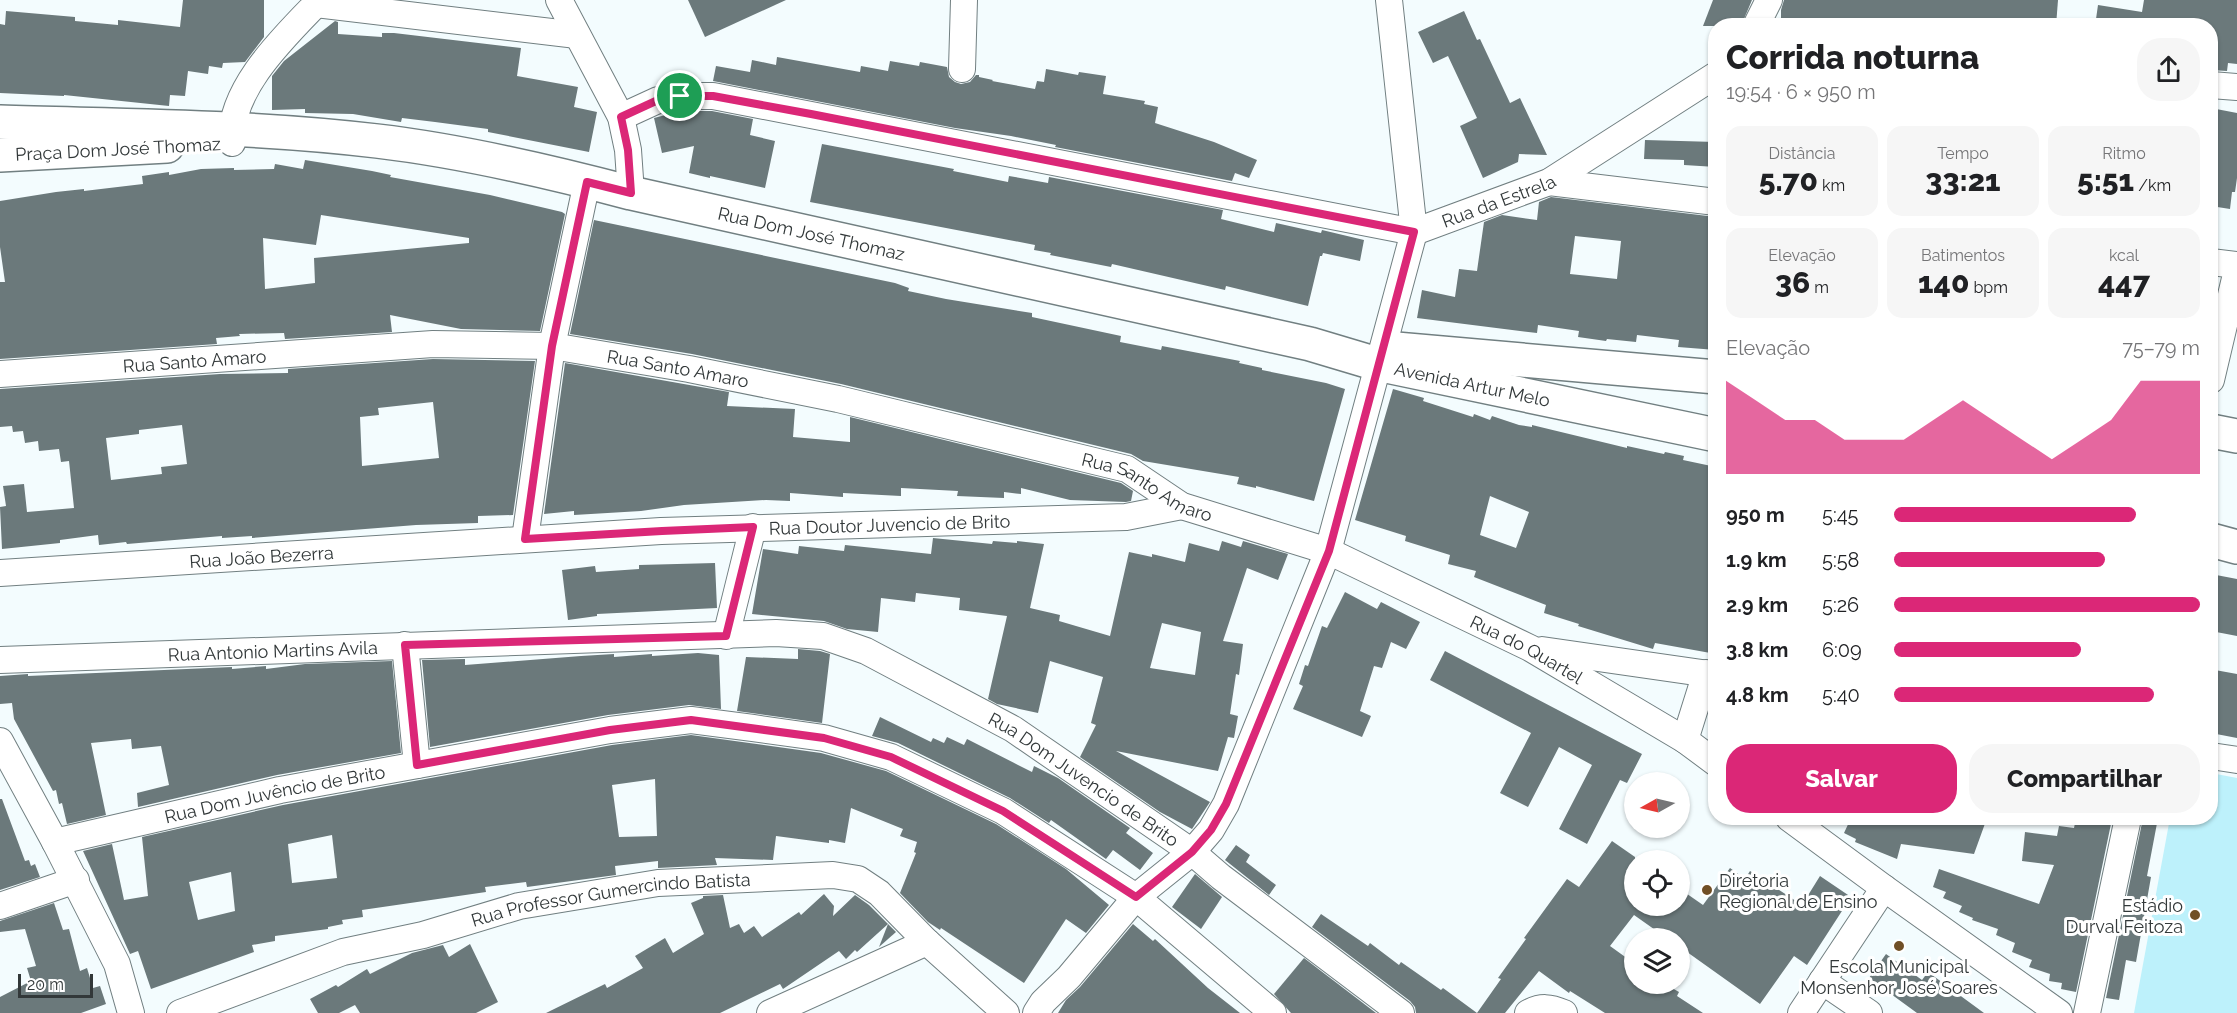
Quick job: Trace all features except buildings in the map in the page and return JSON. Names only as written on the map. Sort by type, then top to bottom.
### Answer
[{"type":"main road","name":"Praça Dom José Thomaz","points":[[0,122],[232,136]]},
{"type":"main road","name":"Rua Dom José Thomaz","points":[[232,136],[309,134],[378,141],[449,153],[1310,344]]},
{"type":"main road","name":"Praça Dom José Thomaz","points":[[2,155],[232,136]]},
{"type":"main road","name":"Avenida Artur Melo","points":[[1310,344],[1379,356],[1708,433]]},
{"type":"main road","name":"Avenida Artur Melo","points":[[1379,356],[1708,377]]},
{"type":"main road","points":[[2218,433],[2237,436]]},
{"type":"main road","points":[[2218,542],[2237,547]]},
{"type":"street","points":[[559,0],[621,117],[628,150],[631,193]]},
{"type":"street","points":[[962,69],[964,0]]},
{"type":"street","points":[[1036,1013],[1043,1002],[1069,977],[1136,897],[1192,852],[1211,830],[1226,804],[1329,551],[1379,356],[1414,232],[1389,0]]},
{"type":"street","points":[[1760,18],[1769,0]]},
{"type":"street","points":[[232,136],[239,102],[265,62],[314,2],[577,36]]},
{"type":"street","name":"Rua da Estrela","points":[[1414,232],[1549,182],[1708,80]]},
{"type":"street","points":[[2218,86],[2237,87]]},
{"type":"street","points":[[621,117],[658,100],[680,96],[713,96],[1414,232]]},
{"type":"street","points":[[525,539],[552,346],[587,182]]},
{"type":"street","points":[[1549,182],[1708,201]]},
{"type":"street","points":[[2218,263],[2237,265]]},
{"type":"street","points":[[2218,350],[2237,270]]},
{"type":"street","name":"Rua Santo Amaro","points":[[0,374],[433,344],[552,346],[689,369],[838,399],[1127,469],[1182,506],[1329,551]]},
{"type":"street","name":"Rua Doutor Juvencio de Brito","points":[[525,539],[753,527],[1126,517],[1182,506]]},
{"type":"street","points":[[726,636],[753,527]]},
{"type":"street","name":"Rua João Bezerra","points":[[0,573],[525,539]]},
{"type":"street","name":"Rua do Quartel","points":[[1329,551],[1530,648],[1685,740],[1708,757]]},
{"type":"street","name":"Rua Dom Juvencio de Brito","points":[[726,636],[776,633],[824,636],[866,651],[1013,729],[1192,852],[1221,877],[1401,1013]]},
{"type":"street","name":"Rua Antonio Martins Avila","points":[[0,660],[726,636]]},
{"type":"street","points":[[405,645],[417,765]]},
{"type":"street","points":[[1530,648],[1708,674]]},
{"type":"street","points":[[1685,740],[1708,682]]},
{"type":"street","name":"Rua Dom Juvêncio de Brito","points":[[56,842],[280,790],[610,730],[691,720],[824,738],[891,757],[1003,811],[1136,897],[1273,1013]]},
{"type":"street","points":[[0,741],[76,880],[117,964],[130,1013]]},
{"type":"street","points":[[2218,757],[2237,760]]},
{"type":"street","points":[[1798,825],[2059,1013]]},
{"type":"street","points":[[2087,1013],[2127,825]]},
{"type":"street","name":"Rua Professor Gumercindo Batista","points":[[180,1013],[344,952],[423,934],[519,906],[658,884],[777,876],[833,875],[858,879],[879,893],[927,942],[1006,1013]]},
{"type":"street","points":[[0,906],[76,880]]},
{"type":"street","points":[[1801,1013],[1884,888]]},
{"type":"street","points":[[770,1013],[927,942]]},
{"type":"street","points":[[1822,981],[1869,1013]]},
{"type":"street","points":[[1528,1013],[1541,1007],[1563,1013]]},
{"type":"shaded area","name":"Estádio Durval Feitoza","points":[[2218,774],[2237,778],[2237,1013],[2134,1013],[2169,825],[2218,825]]},
{"type":"place","name":"Diretoria Regional de Ensino","points":[[1707,890]]},
{"type":"place","name":"Estádio Durval Feitoza","points":[[2195,915]]},
{"type":"place","name":"Escola Municipal Monsenhor José Soares","points":[[1899,946]]},
{"type":"route","points":[[680,96],[713,96],[811,114],[1414,232],[1329,551],[1226,804],[1211,830],[1192,852],[1136,897],[1003,811],[891,757],[824,738],[691,720],[610,730],[417,765],[405,645],[726,636],[753,527],[525,539],[552,346],[587,182],[631,193],[628,150],[621,117],[658,100],[680,96]]}]
